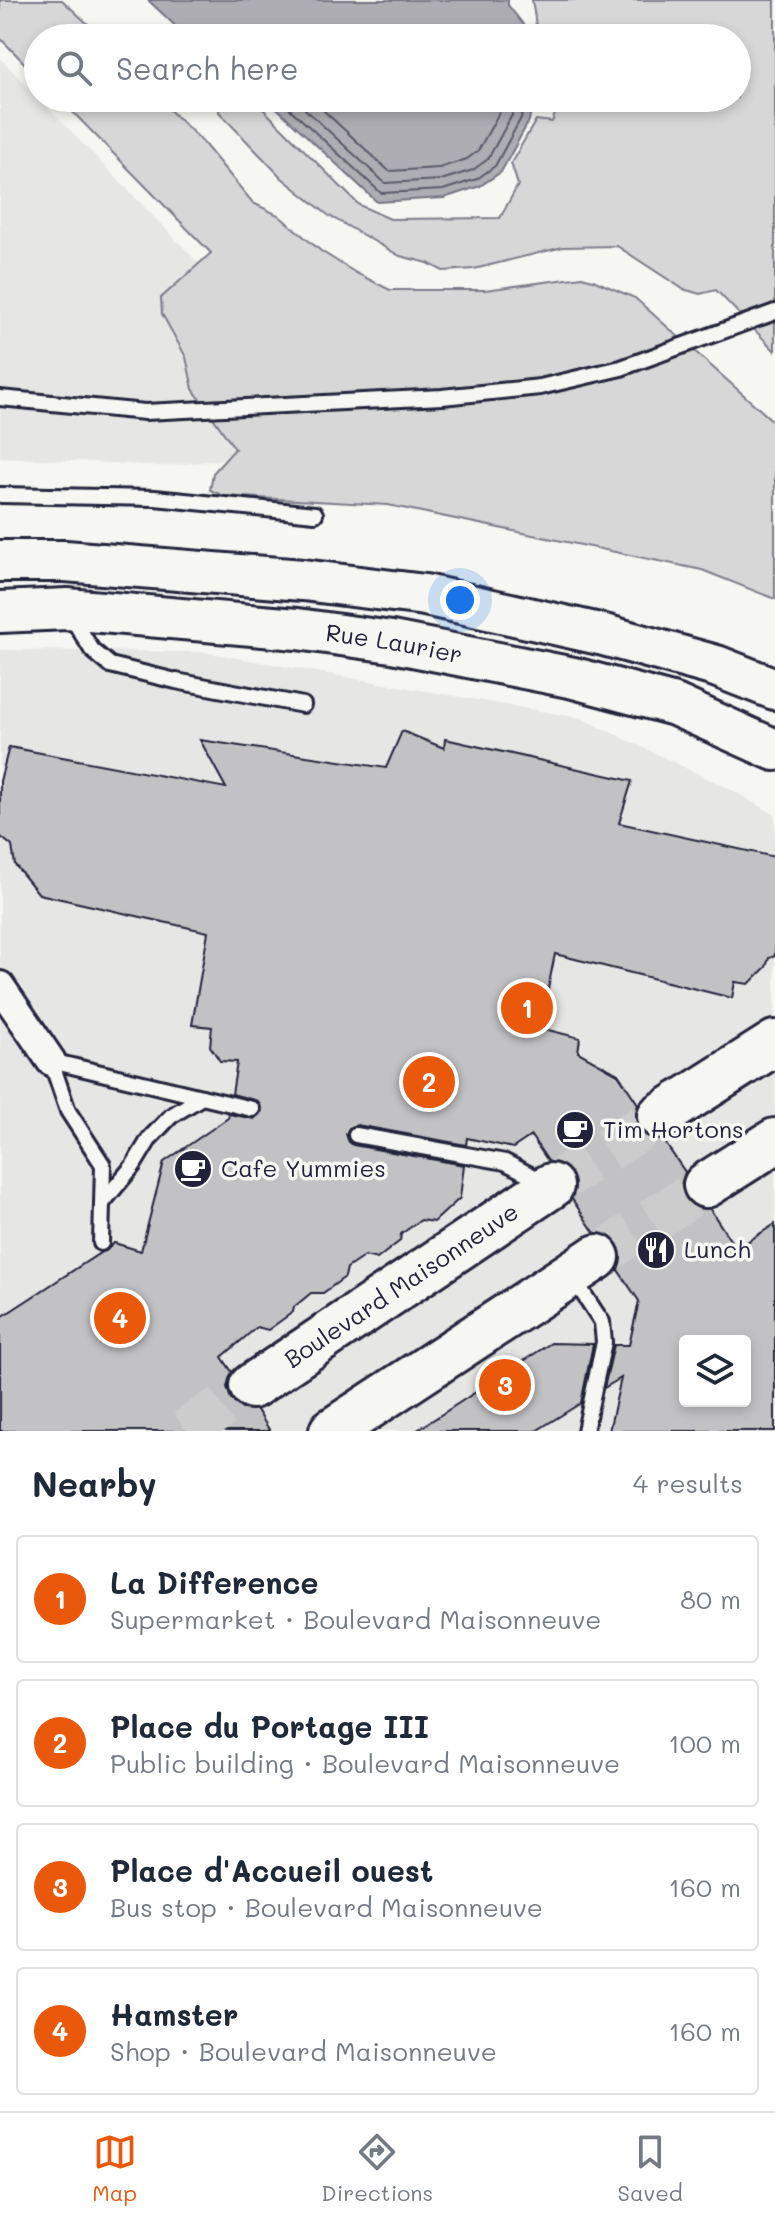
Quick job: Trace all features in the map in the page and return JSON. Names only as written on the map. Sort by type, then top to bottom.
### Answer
[{"type":"main road","name":"Rue Laurier","points":[[0,561],[65,561],[271,577],[425,595],[604,635],[716,666],[775,689]]},
{"type":"main road","name":"Rue Laurier","points":[[0,612],[67,609],[297,629],[376,640],[574,678],[675,705],[775,750]]},
{"type":"main road","points":[[660,1116],[775,1043]]},
{"type":"main road","points":[[706,1185],[775,1141]]},
{"type":"main road","name":"Boulevard Maisonneuve","points":[[252,1386],[551,1186]]},
{"type":"main road","points":[[332,1431],[584,1266]]},
{"type":"street","points":[[0,986],[51,1061]]},
{"type":"lane","points":[[0,398],[145,412],[442,397],[540,387],[621,368],[775,312]]},
{"type":"lane","points":[[0,495],[155,498],[315,514]]},
{"type":"lane","points":[[67,609],[92,650],[110,665],[303,705]]},
{"type":"lane","points":[[51,1061],[252,1109]]},
{"type":"lane","points":[[51,1061],[68,1111],[103,1165],[101,1243]]},
{"type":"lane","points":[[103,1202],[133,1166],[150,1138],[171,1116],[202,1097]]},
{"type":"lane","points":[[356,1135],[505,1162],[551,1186]]},
{"type":"lane","points":[[584,1266],[602,1322],[604,1342],[585,1431]]},
{"type":"shaded area","points":[[0,0],[62,0],[88,24],[24,24],[24,63],[0,38]]},
{"type":"shaded area","points":[[532,0],[775,0],[775,351],[716,290],[700,294],[683,289],[617,246],[563,247],[474,269],[443,271],[428,263],[400,256],[328,215],[282,178],[219,112],[266,112],[359,205],[390,219],[500,218],[518,185],[511,163],[536,120],[552,122],[556,112],[751,112],[751,24],[536,24]]},
{"type":"shaded area","points":[[0,58],[24,83],[24,112],[52,112],[216,281],[247,457],[164,466],[0,457]]},
{"type":"shaded area","points":[[73,112],[172,112],[200,139],[253,203],[278,215],[321,251],[390,290],[485,290],[582,277],[635,298],[775,423],[775,599],[702,570],[388,505],[224,496],[210,490],[213,473],[235,449],[193,389],[186,357],[162,314],[161,298],[211,253]]},
{"type":"shaded area","points":[[0,650],[204,652],[581,718],[734,791],[775,815],[775,1431],[0,1431]]},
{"type":"water","points":[[148,0],[508,0],[508,5],[523,24],[173,24]]},
{"type":"water","points":[[281,112],[531,112],[529,121],[501,172],[480,186],[444,198],[377,202]]},
{"type":"building","points":[[402,731],[444,748],[445,739],[632,781],[619,823],[775,857],[775,956],[769,958],[766,967],[749,984],[735,982],[732,998],[555,954],[540,1028],[580,1038],[578,1052],[618,1074],[638,1104],[635,1118],[639,1130],[649,1138],[663,1140],[685,1172],[681,1185],[685,1199],[695,1207],[710,1209],[736,1249],[775,1224],[775,1431],[609,1431],[621,1378],[604,1388],[614,1345],[629,1345],[639,1301],[618,1270],[622,1256],[618,1244],[608,1234],[594,1232],[572,1199],[576,1185],[571,1172],[561,1163],[548,1161],[531,1136],[513,1148],[467,1138],[466,1145],[357,1125],[349,1128],[346,1134],[353,1145],[464,1165],[460,1198],[434,1222],[421,1220],[401,1234],[400,1241],[377,1259],[365,1256],[347,1268],[345,1277],[323,1293],[311,1293],[294,1307],[293,1312],[268,1330],[257,1327],[222,1357],[232,1372],[227,1387],[231,1399],[242,1409],[257,1410],[270,1431],[0,1431],[0,1318],[114,1243],[141,1251],[164,1162],[228,1118],[229,1114],[254,1119],[262,1111],[258,1101],[232,1094],[237,1062],[220,1061],[210,1046],[212,1027],[192,1025],[208,932],[39,894],[15,865],[12,846],[0,836],[0,781],[9,747],[226,788],[200,740],[386,768]]},
{"type":"building","points":[[551,1343],[593,1344],[581,1403],[536,1431],[416,1431]]},
{"type":"tunnel","points":[[551,1186],[660,1116]]},
{"type":"tunnel","points":[[597,1257],[706,1185]]},
{"type":"tunnel","points":[[186,1431],[252,1386]]},
{"type":"place","name":"La Difference","points":[[527,1008]]},
{"type":"place","name":"Place du Portage III","points":[[429,1082]]},
{"type":"place","name":"Tim Hortons","points":[[575,1130]]},
{"type":"place","name":"Cafe Yummies","points":[[193,1169]]},
{"type":"place","name":"Lunch","points":[[656,1250]]},
{"type":"place","name":"Hamster","points":[[120,1318]]},
{"type":"place","name":"Place d'Accueil ouest","points":[[505,1385]]}]
